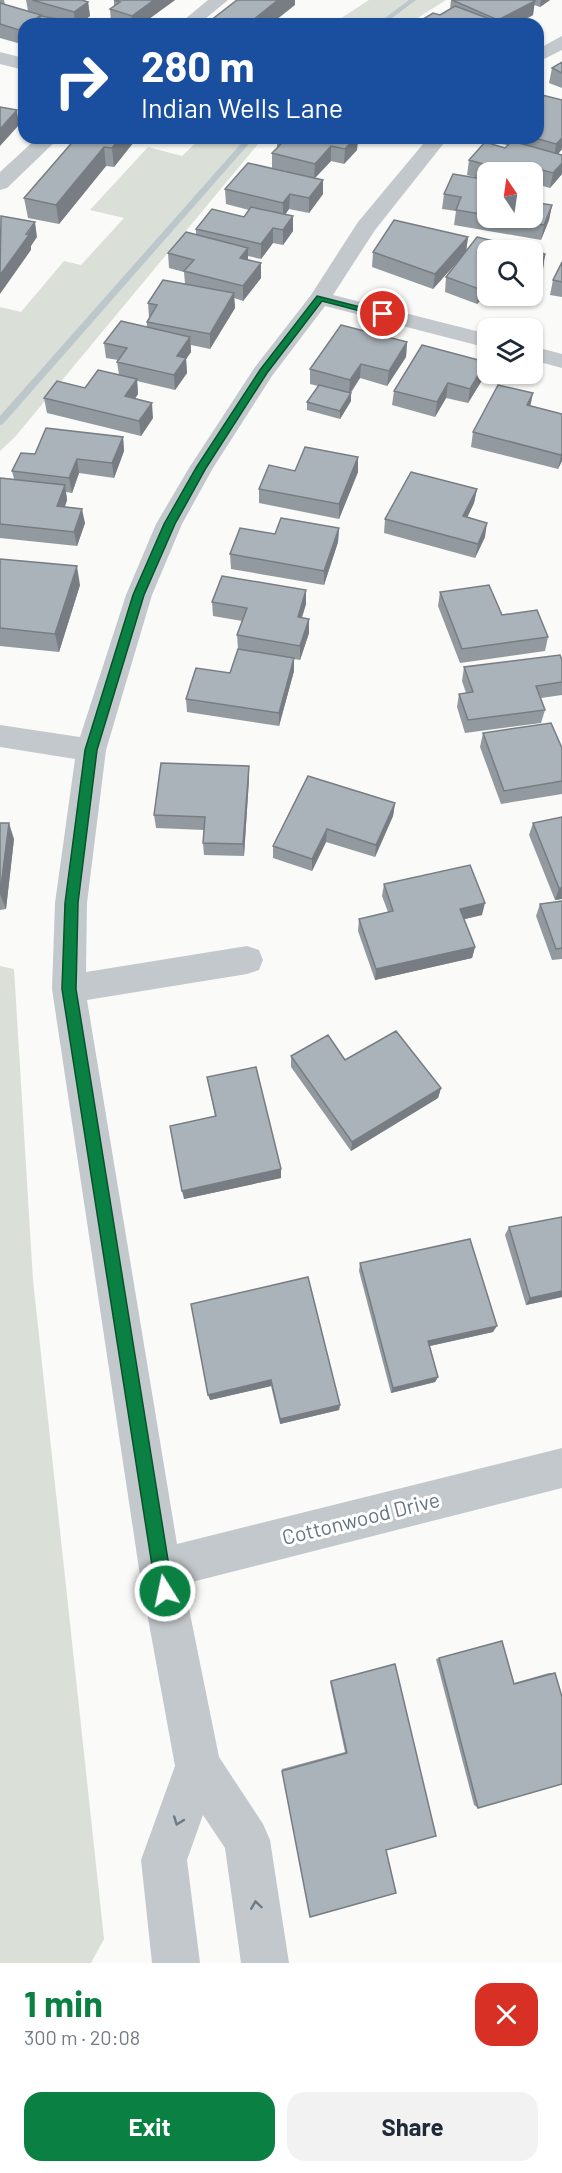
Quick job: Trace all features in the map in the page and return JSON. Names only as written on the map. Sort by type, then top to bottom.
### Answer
[{"type":"street","points":[[196,18],[219,0]]},
{"type":"street","points":[[544,53],[562,42]]},
{"type":"street","points":[[0,58],[18,62]]},
{"type":"street","points":[[0,184],[42,144]]},
{"type":"street","points":[[265,1963],[247,1840],[198,1766],[160,1569],[69,989],[71,903],[91,750],[139,595],[170,524],[201,468],[263,372],[320,298],[366,227],[433,144]]},
{"type":"street","points":[[320,298],[477,338]]},
{"type":"street","points":[[543,356],[562,361]]},
{"type":"street","points":[[0,736],[91,750]]},
{"type":"street","points":[[69,989],[247,960]]},
{"type":"street","name":"Cottonwood Drive","points":[[160,1569],[562,1468]]},
{"type":"street","points":[[176,1963],[164,1860],[198,1766]]},
{"type":"shaded area","points":[[369,0],[446,0],[418,18],[341,18]]},
{"type":"shaded area","points":[[195,144],[258,144],[15,437],[0,451],[0,307],[21,312],[64,261],[81,265],[124,218],[90,210],[148,147],[182,156]]},
{"type":"shaded area","points":[[0,966],[14,969],[33,1280],[104,1939],[91,1963],[0,1963]]},
{"type":"building","points":[[32,0],[82,0],[88,2],[74,12]]},
{"type":"building","points":[[114,0],[154,0],[132,16],[110,9],[120,2]]},
{"type":"building","points":[[237,0],[278,0],[256,18],[214,18]]},
{"type":"building","points":[[452,0],[535,1],[502,18],[493,18]]},
{"type":"building","points":[[0,3],[41,15],[37,18],[18,18],[18,30],[0,24]]},
{"type":"building","points":[[455,6],[487,18],[425,18],[433,13],[440,15]]},
{"type":"building","points":[[562,62],[562,73],[552,68]]},
{"type":"building","points":[[544,96],[562,100],[562,138],[556,144],[544,141]]},
{"type":"building","points":[[0,107],[17,110],[0,129]]},
{"type":"building","points":[[71,144],[115,144],[112,148],[104,147],[56,205],[24,198]]},
{"type":"building","points":[[281,144],[350,144],[345,149],[331,146],[315,164],[272,153]]},
{"type":"building","points":[[483,144],[505,148],[509,144],[523,144],[562,155],[562,163],[553,173],[543,170],[543,162],[477,162],[469,160]]},
{"type":"building","points":[[248,163],[323,180],[309,198],[290,194],[283,203],[225,189]]},
{"type":"building","points":[[453,174],[477,178],[477,213],[456,210],[461,197],[444,194]]},
{"type":"building","points":[[543,204],[552,205],[544,225]]},
{"type":"building","points":[[251,207],[293,216],[283,230],[273,228],[261,244],[196,229],[212,209],[244,217]]},
{"type":"building","points":[[1,216],[35,222],[26,234],[29,235],[0,275]]},
{"type":"building","points":[[394,220],[468,237],[435,274],[373,252]]},
{"type":"building","points":[[186,232],[248,248],[240,258],[261,263],[243,286],[184,271],[194,260],[168,253]]},
{"type":"building","points":[[477,237],[489,240],[477,240],[477,288],[446,277]]},
{"type":"building","points":[[562,262],[562,282],[553,280]]},
{"type":"building","points":[[163,280],[234,293],[210,334],[147,322],[157,305],[148,303]]},
{"type":"building","points":[[121,321],[190,337],[177,356],[186,358],[174,375],[117,362],[127,348],[104,343]]},
{"type":"building","points":[[341,325],[407,342],[389,371],[361,364],[350,380],[310,369]]},
{"type":"building","points":[[422,345],[477,360],[477,377],[470,389],[448,383],[437,402],[394,391]]},
{"type":"building","points":[[98,370],[137,379],[125,396],[152,403],[139,421],[44,398],[57,381],[85,388]]},
{"type":"building","points":[[319,385],[351,393],[340,411],[307,402]]},
{"type":"building","points":[[498,385],[533,393],[527,405],[562,414],[561,455],[473,432]]},
{"type":"building","points":[[46,428],[123,437],[112,463],[77,459],[69,478],[12,471],[21,453],[35,454]]},
{"type":"building","points":[[305,447],[358,457],[339,504],[259,489],[269,465],[295,471]]},
{"type":"building","points":[[411,472],[477,489],[463,516],[487,523],[478,544],[385,519]]},
{"type":"building","points":[[0,478],[65,485],[57,506],[82,509],[74,532],[0,524]]},
{"type":"building","points":[[281,518],[339,528],[324,571],[230,554],[240,528],[275,534]]},
{"type":"building","points":[[0,559],[77,566],[55,634],[0,628]]},
{"type":"building","points":[[222,576],[306,590],[298,617],[309,619],[300,646],[237,635],[247,608],[212,602]]},
{"type":"building","points":[[489,585],[502,615],[537,610],[548,637],[462,649],[440,592]]},
{"type":"building","points":[[238,649],[294,658],[279,713],[186,699],[196,668],[230,673]]},
{"type":"building","points":[[560,655],[562,682],[536,686],[545,710],[468,720],[459,694],[473,692],[464,667]]},
{"type":"building","points":[[551,723],[562,748],[562,781],[504,791],[483,733]]},
{"type":"building","points":[[161,763],[249,766],[243,844],[203,843],[205,817],[154,815]]},
{"type":"building","points":[[308,776],[395,803],[376,845],[327,829],[312,859],[273,846]]},
{"type":"building","points":[[562,817],[562,888],[559,888],[533,823]]},
{"type":"building","points":[[0,823],[9,823],[0,894]]},
{"type":"building","points":[[470,865],[485,903],[460,909],[475,947],[376,969],[359,919],[393,911],[384,884]]},
{"type":"building","points":[[562,901],[562,948],[556,949],[540,904]]},
{"type":"building","points":[[396,1031],[441,1088],[352,1142],[291,1056],[328,1035],[345,1060]]},
{"type":"building","points":[[256,1067],[281,1169],[182,1191],[170,1126],[216,1116],[207,1077]]},
{"type":"building","points":[[562,1217],[562,1291],[530,1298],[509,1227]]},
{"type":"building","points":[[470,1239],[497,1326],[428,1341],[438,1377],[393,1388],[360,1263]]},
{"type":"building","points":[[308,1277],[340,1405],[280,1419],[271,1380],[208,1395],[191,1304]]},
{"type":"building","points":[[502,1641],[514,1684],[555,1673],[562,1697],[562,1784],[478,1808],[439,1658]]},
{"type":"building","points":[[395,1664],[436,1836],[386,1850],[396,1893],[310,1917],[282,1771],[347,1753],[331,1681]]},
{"type":"waterway","points":[[388,18],[413,0]]},
{"type":"waterway","points":[[0,422],[245,144]]},
{"type":"route","points":[[165,1591],[69,989],[71,903],[91,750],[139,595],[170,524],[201,468],[263,372],[320,298],[383,314]]}]
